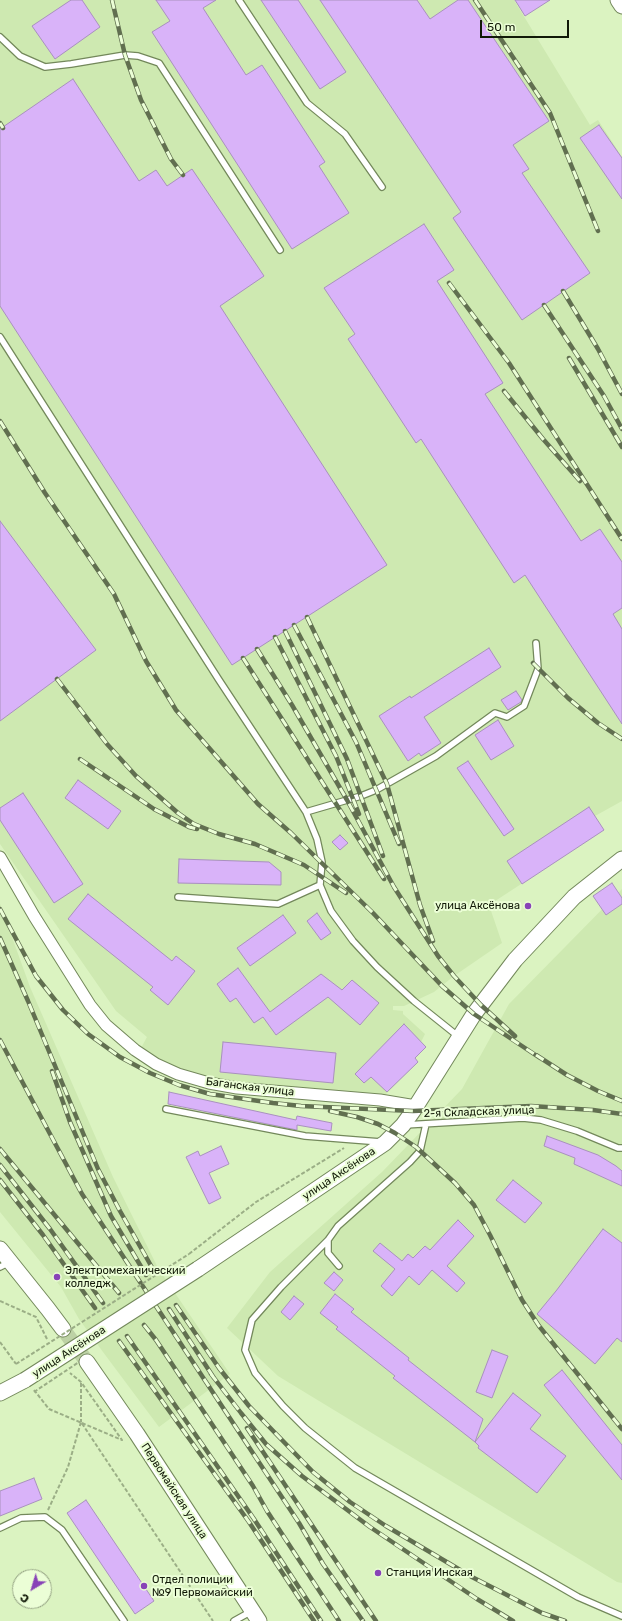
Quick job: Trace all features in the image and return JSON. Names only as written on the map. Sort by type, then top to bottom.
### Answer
[{"type":"street","points":[[618,0],[622,6]]},
{"type":"street","name":"Баганская улица","points":[[0,857],[34,916],[90,1005],[106,1024],[135,1050],[156,1064],[184,1076],[209,1083],[237,1088],[380,1100],[416,1106]]},
{"type":"street","name":"улица Аксёнова","points":[[0,1393],[28,1383],[385,1143],[403,1125],[474,1014],[515,960],[574,897],[622,859]]},
{"type":"street","points":[[0,1249],[5,1264],[48,1309],[63,1329]]},
{"type":"street","name":"Первомайская улица","points":[[87,1362],[137,1434],[255,1616]]},
{"type":"lane","points":[[239,0],[307,103],[345,134],[382,187]]},
{"type":"lane","points":[[0,37],[20,56],[45,67],[125,55],[138,56],[159,63],[280,250]]},
{"type":"lane","points":[[0,337],[219,680],[306,812],[317,839],[322,862],[320,885],[331,911],[353,941],[377,967],[414,1001],[459,1038]]},
{"type":"lane","points":[[306,812],[361,796],[376,790],[436,756],[495,713],[507,717],[524,706],[538,669],[536,643]]},
{"type":"lane","points":[[178,897],[278,904],[320,885]]},
{"type":"lane","points":[[166,1110],[305,1136],[385,1143]]},
{"type":"lane","name":"2-я Складская улица","points":[[403,1125],[523,1118],[541,1120],[577,1131],[618,1148],[622,1148]]},
{"type":"lane","points":[[426,1124],[420,1151],[410,1162],[338,1226],[328,1240],[281,1287],[252,1320],[245,1350],[255,1373],[283,1406],[306,1428],[355,1468],[578,1597],[622,1616]]},
{"type":"lane","points":[[328,1240],[328,1253],[339,1266]]},
{"type":"lane","points":[[0,1528],[21,1518],[46,1517],[62,1530],[124,1621]]},
{"type":"lane","points":[[234,1621],[255,1616]]},
{"type":"path","points":[[0,1342],[16,1364],[189,1254],[256,1202],[357,1140]]},
{"type":"path","points":[[0,1301],[36,1317],[47,1339]]},
{"type":"path","points":[[28,1383],[49,1410],[82,1422],[122,1440],[81,1382],[70,1373]]},
{"type":"path","points":[[46,1517],[68,1467],[82,1422],[81,1382]]},
{"type":"path","points":[[82,1422],[213,1621]]},
{"type":"shaded area","points":[[0,0],[514,0],[590,125],[598,120],[622,157],[622,801],[595,816],[604,830],[489,905],[502,943],[454,976],[434,992],[404,1006],[393,1006],[393,1010],[403,1011],[403,1014],[425,1034],[421,1042],[426,1047],[415,1058],[418,1062],[384,1096],[219,1079],[183,1070],[158,1060],[141,1048],[147,1037],[116,1011],[0,844]]},
{"type":"shaded area","points":[[622,889],[622,1583],[617,1582],[278,1376],[227,1328],[270,1272],[382,1172],[462,1089],[509,1004]]},
{"type":"shaded area","points":[[0,904],[30,987],[113,1177],[158,1268],[230,1374],[159,1427],[79,1319],[61,1287],[0,1212]]},
{"type":"building","points":[[71,0],[82,0],[100,27],[55,59],[32,26]]},
{"type":"building","points":[[156,0],[216,0],[203,8],[246,75],[262,65],[325,162],[319,166],[349,213],[292,249],[152,32],[170,21]]},
{"type":"building","points":[[261,0],[298,0],[346,72],[320,89]]},
{"type":"building","points":[[320,0],[417,0],[430,19],[458,0],[468,0],[549,121],[513,145],[529,169],[522,173],[590,273],[522,320],[453,218],[461,212]]},
{"type":"building","points":[[515,0],[550,0],[525,16]]},
{"type":"building","points":[[73,79],[139,181],[156,170],[167,186],[192,169],[264,276],[220,306],[387,565],[232,665],[0,306],[0,129]]},
{"type":"building","points":[[599,125],[622,158],[622,199],[580,138]]},
{"type":"building","points":[[424,224],[454,270],[437,281],[503,383],[485,394],[581,541],[600,529],[622,562],[622,608],[613,614],[622,629],[622,724],[525,575],[514,583],[421,439],[416,443],[348,339],[355,334],[324,288]]},
{"type":"building","points":[[0,521],[96,650],[0,721]]},
{"type":"building","points":[[489,648],[501,667],[424,717],[441,743],[421,756],[419,753],[408,761],[379,716],[410,696],[411,698]]},
{"type":"building","points":[[516,691],[522,700],[508,710],[501,700]]},
{"type":"building","points":[[498,720],[514,746],[491,760],[475,735]]},
{"type":"building","points":[[468,761],[514,829],[504,836],[457,768]]},
{"type":"building","points":[[78,780],[121,811],[108,829],[65,798]]},
{"type":"building","points":[[23,793],[83,884],[54,903],[0,820],[0,808]]},
{"type":"building","points":[[589,807],[604,830],[522,884],[507,861]]},
{"type":"building","points":[[340,835],[348,843],[340,850],[332,842]]},
{"type":"building","points":[[179,859],[269,862],[281,872],[281,885],[178,883]]},
{"type":"building","points":[[612,883],[622,898],[622,904],[606,915],[593,896]]},
{"type":"building","points":[[88,894],[172,961],[176,956],[195,971],[168,1005],[150,990],[153,987],[68,919]]},
{"type":"building","points":[[317,913],[331,933],[321,940],[307,921]]},
{"type":"building","points":[[283,915],[296,933],[250,966],[237,948]]},
{"type":"building","points":[[238,968],[270,1012],[321,974],[342,990],[352,980],[379,1003],[360,1025],[328,997],[276,1035],[263,1017],[254,1023],[236,998],[230,1002],[217,984]]},
{"type":"building","points":[[404,1024],[426,1047],[415,1058],[418,1062],[387,1092],[371,1077],[364,1083],[355,1074]]},
{"type":"building","points":[[223,1042],[336,1053],[333,1083],[220,1072]]},
{"type":"building","points":[[169,1092],[296,1120],[297,1116],[332,1123],[331,1131],[297,1125],[297,1130],[168,1104]]},
{"type":"building","points":[[547,1136],[598,1155],[616,1166],[622,1171],[622,1186],[574,1164],[575,1158],[544,1146]]},
{"type":"building","points":[[221,1146],[229,1164],[209,1173],[221,1198],[209,1204],[186,1157],[198,1151],[200,1156]]},
{"type":"building","points":[[513,1180],[542,1203],[525,1223],[496,1200]]},
{"type":"building","points":[[458,1220],[474,1236],[447,1266],[465,1283],[457,1292],[432,1270],[419,1285],[409,1276],[392,1296],[381,1286],[395,1269],[373,1251],[380,1243],[402,1261],[408,1254],[413,1258],[425,1246],[430,1250]]},
{"type":"building","points":[[603,1229],[622,1243],[622,1342],[617,1338],[595,1364],[537,1314]]},
{"type":"building","points":[[334,1272],[343,1280],[334,1291],[324,1283]]},
{"type":"building","points":[[335,1294],[354,1309],[351,1312],[409,1358],[408,1360],[483,1419],[475,1442],[393,1378],[395,1376],[336,1329],[338,1327],[320,1313]]},
{"type":"building","points":[[294,1296],[304,1304],[290,1320],[281,1312]]},
{"type":"building","points":[[492,1350],[508,1356],[492,1398],[476,1392]]},
{"type":"building","points":[[562,1370],[622,1445],[622,1480],[544,1385]]},
{"type":"building","points":[[513,1393],[541,1415],[530,1429],[566,1456],[537,1493],[478,1448],[479,1446],[475,1442]]},
{"type":"building","points":[[34,1478],[42,1499],[0,1516],[0,1491]]},
{"type":"building","points":[[86,1500],[154,1601],[135,1614],[67,1513]]},
{"type":"tunnel","points":[[63,1329],[87,1362]]},
{"type":"railway","points":[[112,0],[125,55],[141,100],[171,159],[183,175]]},
{"type":"railway","points":[[475,0],[550,113],[598,231]]},
{"type":"railway","points":[[0,123],[3,128]]},
{"type":"railway","points":[[449,283],[509,363],[622,539]]},
{"type":"railway","points":[[563,291],[598,349],[622,394]]},
{"type":"railway","points":[[544,305],[604,396],[622,429]]},
{"type":"railway","points":[[569,358],[622,447]]},
{"type":"railway","points":[[504,391],[580,481]]},
{"type":"railway","points":[[0,421],[45,493],[114,594],[146,661],[176,710],[258,804],[291,833],[373,913],[442,986],[474,1014],[540,1058]]},
{"type":"railway","points":[[307,617],[387,784],[420,905],[433,941]]},
{"type":"railway","points":[[294,625],[356,742],[399,844]]},
{"type":"railway","points":[[285,631],[347,759],[383,856]]},
{"type":"railway","points":[[275,637],[336,756],[359,814]]},
{"type":"railway","points":[[257,649],[292,705],[347,800],[394,887],[438,956],[481,1005],[515,1036]]},
{"type":"railway","points":[[243,658],[384,879]]},
{"type":"railway","points":[[533,663],[568,698],[598,723],[622,739]]},
{"type":"railway","points":[[57,679],[107,744],[136,776],[178,813],[194,824],[219,834],[255,844],[304,865],[346,893]]},
{"type":"railway","points":[[80,759],[154,809],[189,827],[197,829]]},
{"type":"railway","points":[[0,909],[36,976],[63,1010],[88,1034],[120,1057],[150,1073],[179,1085],[210,1094],[301,1106],[413,1111],[531,1106],[593,1110],[622,1114]]},
{"type":"railway","points":[[0,938],[98,1169],[154,1271]]},
{"type":"railway","points":[[0,1040],[82,1194],[299,1523],[323,1564],[363,1621]]},
{"type":"railway","points":[[536,1055],[567,1075],[598,1091],[622,1101]]},
{"type":"railway","points":[[52,1071],[70,1122],[111,1216],[146,1275]]},
{"type":"railway","points":[[330,1111],[357,1117],[378,1124],[395,1133],[416,1147],[455,1183],[474,1205],[522,1300],[539,1326],[622,1429]]},
{"type":"railway","points":[[0,1149],[119,1293]]},
{"type":"railway","points":[[0,1165],[50,1229],[103,1303]]},
{"type":"railway","points":[[0,1180],[43,1235],[95,1308]]},
{"type":"railway","points":[[176,1305],[219,1368],[249,1406],[313,1472],[350,1502],[386,1526],[472,1577],[542,1613],[565,1621]]},
{"type":"railway","points":[[169,1309],[214,1378]]},
{"type":"railway","points":[[144,1325],[156,1340],[253,1486],[267,1511],[339,1621]]},
{"type":"railway","points":[[127,1336],[254,1519],[321,1621]]},
{"type":"railway","points":[[119,1341],[249,1522],[314,1621]]},
{"type":"railway","points":[[211,1374],[266,1444],[302,1476],[370,1527],[477,1599],[513,1621]]},
{"type":"railway","points":[[247,1428],[376,1621]]},
{"type":"place","name":"улица Аксёнова","points":[[528,906]]},
{"type":"place","name":"Электромеханический колледж","points":[[57,1277]]},
{"type":"place","name":"Станция Инская","points":[[378,1573]]},
{"type":"place","name":"Отдел полиции №9 Первомайский","points":[[144,1586]]}]
